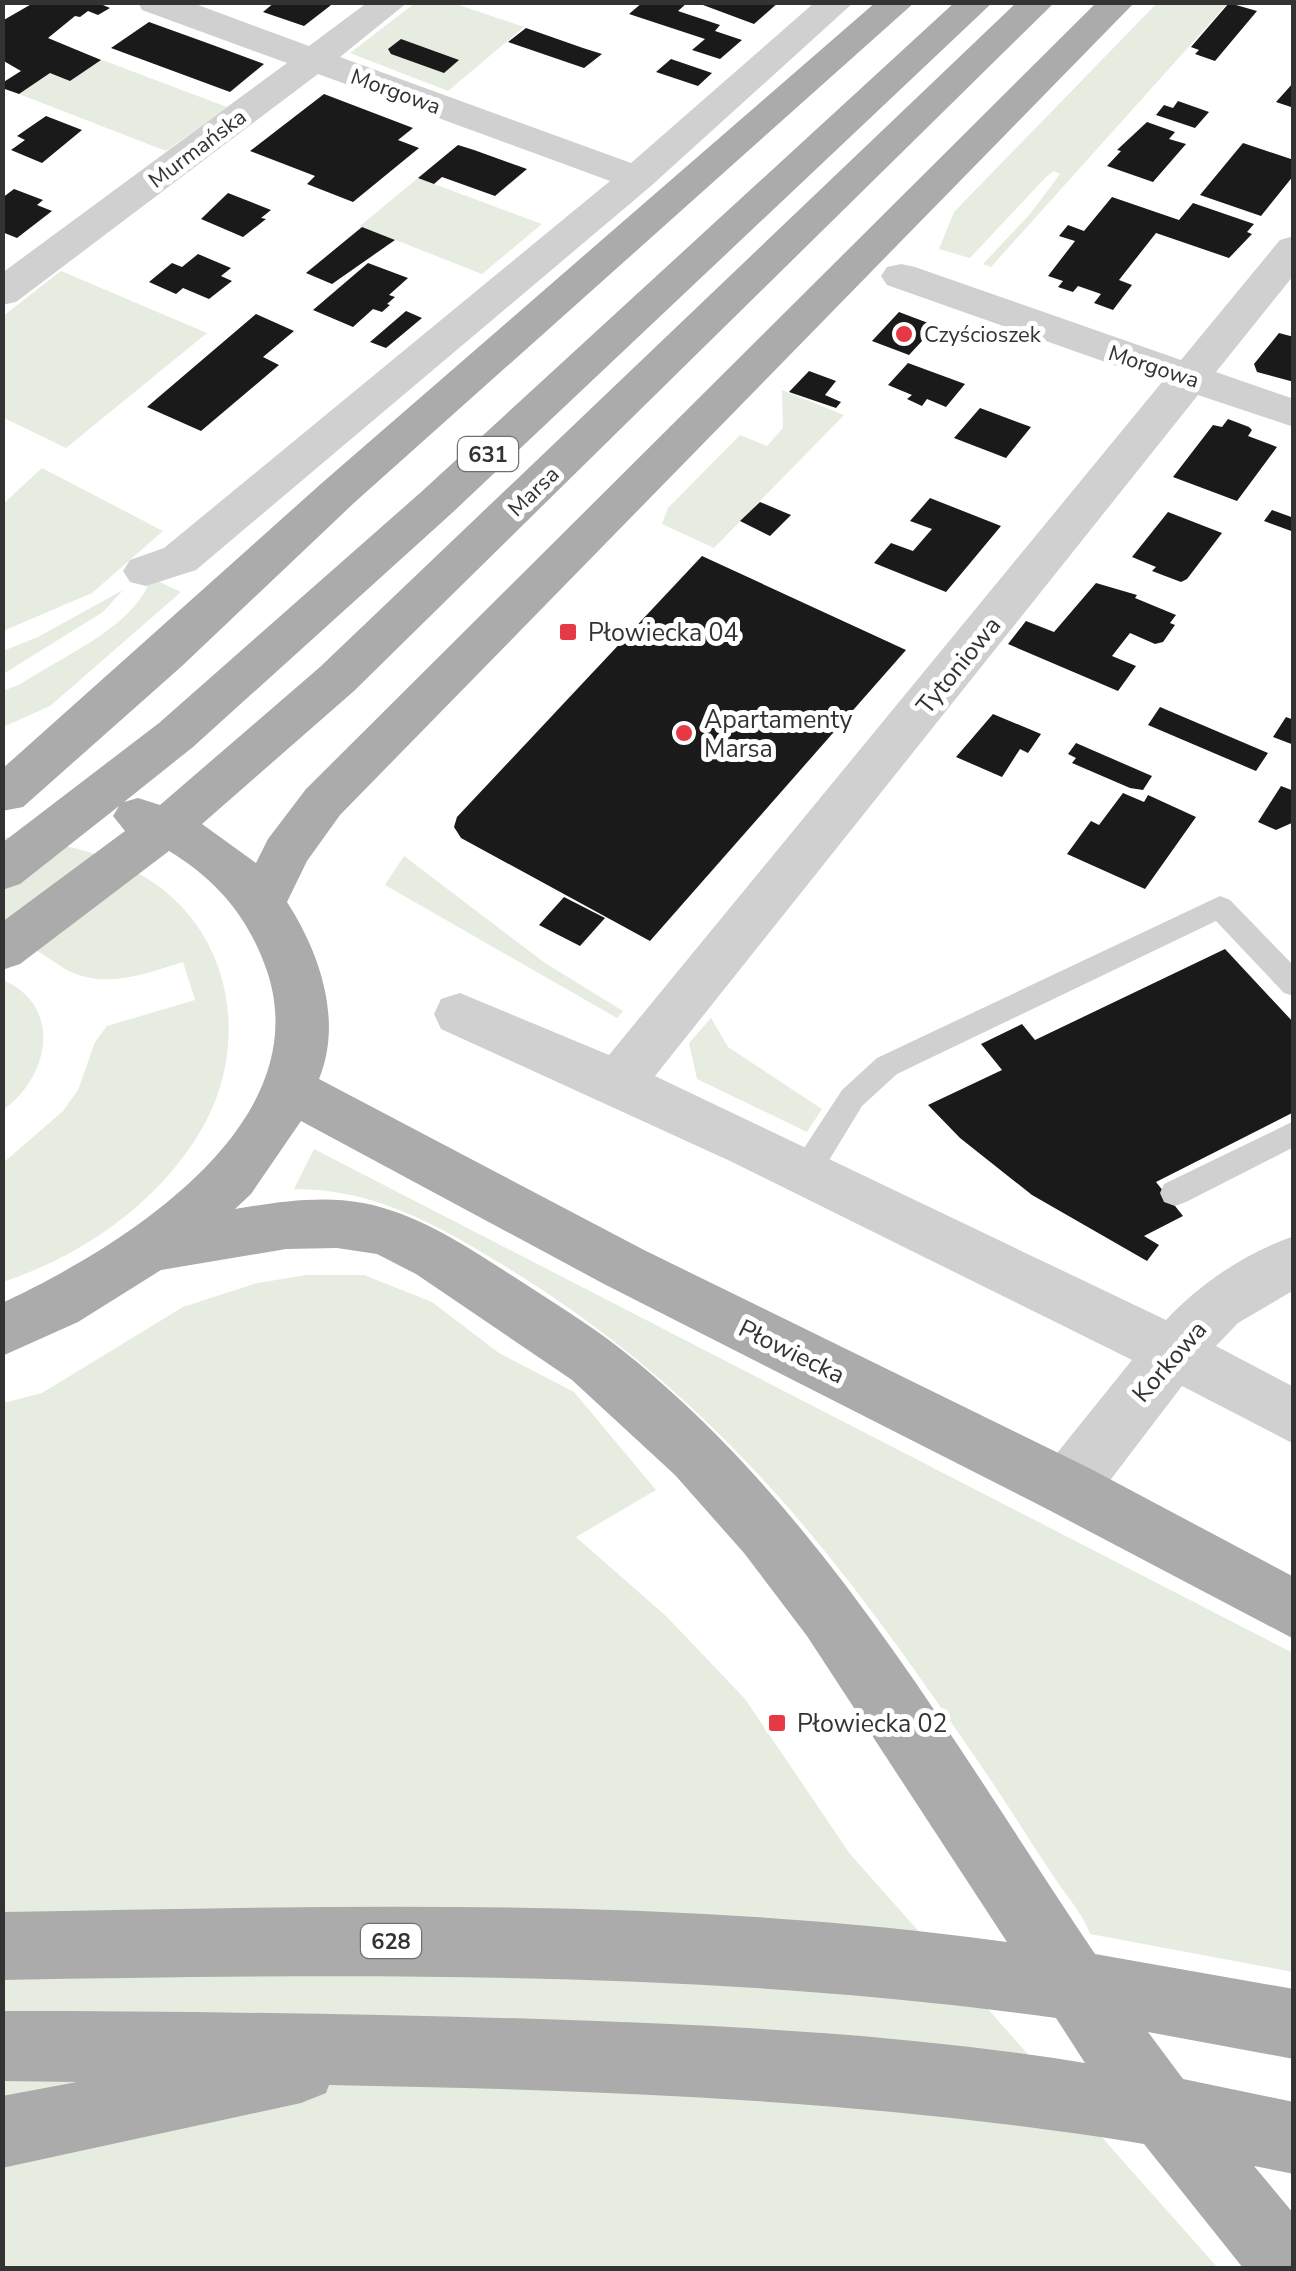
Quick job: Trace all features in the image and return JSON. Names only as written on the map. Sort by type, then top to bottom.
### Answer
[{"type":"main road","points":[[4,794],[152,666],[339,492],[898,2]]},
{"type":"main road","points":[[796,168],[826,110],[930,2]]},
{"type":"main road","name":"631","points":[[2,871],[176,735],[479,463],[976,2]]},
{"type":"main road","name":"Marsa","points":[[2,950],[109,872],[279,732],[734,300],[1038,2]]},
{"type":"main road","points":[[262,902],[286,852],[323,802],[1118,2]]},
{"type":"main road","points":[[734,300],[878,204],[943,145],[1012,112]]},
{"type":"main road","points":[[2,1332],[84,1293],[157,1247],[244,1163],[290,1090],[303,1034],[300,993],[288,948],[262,902],[238,874],[204,846],[167,826],[78,800],[4,794]]},
{"type":"main road","name":"Płowiecka","points":[[290,1090],[624,1267],[1067,1488],[1294,1610]]},
{"type":"main road","points":[[157,1247],[285,1225],[364,1228],[409,1243],[460,1272],[548,1329],[619,1382],[737,1498],[821,1600],[928,1756],[1117,2050],[1268,2242],[1294,2266]]},
{"type":"main road","name":"628","points":[[2,1946],[461,1940],[688,1947],[1044,1981],[1294,2024]]},
{"type":"main road","points":[[2,2046],[604,2054],[880,2072],[1055,2096],[1294,2138]]},
{"type":"main road","points":[[2,2132],[148,2104],[377,2051]]},
{"type":"street","name":"Morgowa","points":[[155,2],[637,178]]},
{"type":"street","name":"Murmańska","points":[[2,293],[391,2]]},
{"type":"street","points":[[146,571],[180,559],[637,178],[837,2]]},
{"type":"street","name":"Tytoniowa","points":[[620,1081],[1294,248]]},
{"type":"street","name":"Morgowa","points":[[901,276],[1294,414]]},
{"type":"street","points":[[460,1014],[620,1081],[806,1171],[1174,1351],[1294,1418]]},
{"type":"street","name":"Korkowa","points":[[1067,1488],[1174,1351],[1218,1305],[1294,1260]]},
{"type":"lane","points":[[806,1171],[852,1098],[887,1066],[1220,907],[1294,985]]},
{"type":"lane","points":[[1175,1194],[1294,1133]]},
{"type":"shaded area","points":[[1158,2],[1228,3],[991,267],[983,264],[1030,214],[1060,174],[1054,171],[1046,177],[970,258],[939,249],[954,212]]},
{"type":"shaded area","points":[[415,3],[453,3],[524,27],[448,91],[350,53]]},
{"type":"shaded area","points":[[81,52],[227,107],[166,151],[19,94]]},
{"type":"shaded area","points":[[418,178],[542,224],[482,274],[360,226]]},
{"type":"shaded area","points":[[61,271],[207,333],[66,448],[2,417],[3,316]]},
{"type":"shaded area","points":[[782,390],[844,415],[714,548],[662,524],[668,508],[740,435],[767,446],[783,428]]},
{"type":"shaded area","points":[[42,468],[163,531],[92,593],[3,631],[3,504]]},
{"type":"shaded area","points":[[151,578],[181,592],[50,706],[3,727],[3,691],[21,684],[114,626],[143,595]]},
{"type":"shaded area","points":[[123,590],[103,612],[3,674],[3,651],[38,637]]},
{"type":"shaded area","points":[[2,837],[86,851],[134,871],[168,894],[195,922],[214,955],[225,991],[229,1029],[225,1067],[214,1105],[195,1140],[157,1188],[86,1244],[3,1282],[3,1163],[63,1111],[78,1090],[95,1042],[107,1026],[195,1000],[183,962],[120,978],[89,978],[3,934]]},
{"type":"shaded area","points":[[404,856],[545,963],[623,1011],[617,1018],[385,885]]},
{"type":"shaded area","points":[[3,980],[22,992],[35,1007],[42,1024],[43,1043],[31,1080],[3,1110]]},
{"type":"shaded area","points":[[711,1018],[728,1047],[822,1109],[807,1132],[697,1079],[689,1043]]},
{"type":"shaded area","points":[[314,1149],[1293,1653],[1293,1972],[1090,1934],[997,1789],[883,1627],[775,1492],[716,1430],[652,1372],[581,1317],[478,1250],[429,1223],[378,1202],[294,1189]]},
{"type":"shaded area","points":[[307,1275],[364,1275],[432,1302],[499,1353],[574,1392],[656,1490],[576,1537],[667,1617],[745,1699],[850,1854],[1218,2268],[3,2268],[3,1403],[42,1393],[183,1307],[257,1283]]},
{"type":"building","points":[[35,2],[96,2],[110,8],[98,15],[88,11],[75,16],[48,38],[101,60],[70,81],[50,73],[19,94],[2,88],[2,83],[21,71],[2,60],[2,21]]},
{"type":"building","points":[[275,2],[335,2],[304,26],[263,12]]},
{"type":"building","points":[[643,2],[688,2],[678,11],[720,25],[715,31],[742,40],[720,59],[692,50],[705,39],[629,14]]},
{"type":"building","points":[[695,2],[779,2],[754,24]]},
{"type":"building","points":[[1229,3],[1257,11],[1215,61],[1195,54],[1199,50],[1191,47]]},
{"type":"building","points":[[149,22],[264,64],[230,92],[111,48]]},
{"type":"building","points":[[526,28],[602,54],[584,68],[508,42]]},
{"type":"building","points":[[401,39],[459,60],[444,73],[391,54],[388,49]]},
{"type":"building","points":[[671,59],[712,73],[698,86],[656,72]]},
{"type":"building","points":[[1294,82],[1294,108],[1276,102]]},
{"type":"building","points":[[324,94],[413,128],[398,140],[419,148],[353,202],[307,184],[315,176],[250,151]]},
{"type":"building","points":[[1178,101],[1209,112],[1195,128],[1156,115],[1164,105],[1173,108]]},
{"type":"building","points":[[46,116],[82,130],[42,163],[11,150],[25,140],[17,136]]},
{"type":"building","points":[[1147,122],[1175,132],[1169,139],[1186,144],[1153,182],[1107,166],[1121,151],[1117,150]]},
{"type":"building","points":[[1243,143],[1294,160],[1294,175],[1261,216],[1200,195]]},
{"type":"building","points":[[458,145],[527,169],[495,196],[442,177],[434,184],[418,178]]},
{"type":"building","points":[[14,189],[43,200],[37,205],[52,211],[17,238],[2,232],[2,198]]},
{"type":"building","points":[[228,193],[271,210],[261,218],[266,219],[243,237],[201,219]]},
{"type":"building","points":[[1112,197],[1179,220],[1193,203],[1254,224],[1247,232],[1252,234],[1229,258],[1156,233],[1119,280],[1132,285],[1113,310],[1094,303],[1101,294],[1078,286],[1073,292],[1058,287],[1063,281],[1048,276],[1075,241],[1059,236],[1068,225],[1084,231]]},
{"type":"building","points":[[362,227],[395,240],[332,284],[306,273]]},
{"type":"building","points":[[198,254],[231,268],[221,276],[232,281],[209,299],[183,288],[176,294],[149,282],[172,263],[182,267]]},
{"type":"building","points":[[368,263],[408,278],[389,295],[395,297],[382,312],[373,309],[353,327],[313,310]]},
{"type":"building","points":[[406,311],[422,318],[386,348],[370,342]]},
{"type":"building","name":"Czyścioszek","points":[[899,312],[936,326],[909,355],[872,341]]},
{"type":"building","points":[[256,314],[294,331],[263,357],[279,365],[201,431],[147,407]]},
{"type":"building","points":[[1279,333],[1294,337],[1294,382],[1257,372],[1254,364]]},
{"type":"building","points":[[908,363],[965,384],[946,407],[927,399],[922,406],[907,399],[912,395],[888,385]]},
{"type":"building","points":[[809,371],[836,381],[825,395],[841,402],[836,408],[789,392]]},
{"type":"building","points":[[980,408],[1031,427],[1006,458],[954,438]]},
{"type":"building","points":[[1228,419],[1249,427],[1252,430],[1248,436],[1277,447],[1237,501],[1173,477],[1213,425],[1222,427]]},
{"type":"building","points":[[930,498],[1001,526],[946,592],[874,563],[891,543],[913,551],[932,529],[910,521]]},
{"type":"building","points":[[760,502],[791,515],[770,536],[740,521]]},
{"type":"building","points":[[1272,510],[1294,518],[1294,532],[1264,521]]},
{"type":"building","points":[[1168,512],[1222,533],[1181,582],[1152,571],[1156,567],[1132,557]]},
{"type":"building","name":"Apartamenty Marsa","points":[[702,556],[906,650],[650,941],[461,838],[454,827],[457,817]]},
{"type":"building","points":[[1096,583],[1137,595],[1135,598],[1176,615],[1170,623],[1175,625],[1163,642],[1155,644],[1130,633],[1112,656],[1136,666],[1118,691],[1008,644],[1026,621],[1054,632]]},
{"type":"building","points":[[1160,707],[1268,753],[1256,771],[1148,725]]},
{"type":"building","points":[[993,714],[1041,734],[1028,753],[1020,749],[1002,777],[956,757]]},
{"type":"building","points":[[1286,717],[1294,720],[1294,745],[1273,737]]},
{"type":"building","points":[[1076,743],[1152,776],[1143,790],[1130,788],[1072,763],[1076,758],[1068,754]]},
{"type":"building","points":[[1281,786],[1294,791],[1294,822],[1276,830],[1258,822]]},
{"type":"building","points":[[1123,793],[1144,802],[1148,795],[1196,817],[1145,889],[1067,854],[1091,821],[1099,825]]},
{"type":"building","points":[[564,897],[605,918],[580,946],[539,925]]},
{"type":"building","points":[[1225,949],[1294,1023],[1294,1112],[1156,1182],[1183,1216],[1144,1236],[1159,1245],[1147,1261],[1032,1195],[960,1138],[928,1105],[1002,1070],[981,1044],[1022,1024],[1035,1040]]},
{"type":"place","name":"Czyścioszek","points":[[904,334]]},
{"type":"place","name":"Płowiecka 04","points":[[568,632]]},
{"type":"place","name":"Apartamenty Marsa","points":[[684,733]]},
{"type":"place","name":"Płowiecka 02","points":[[777,1723]]}]
